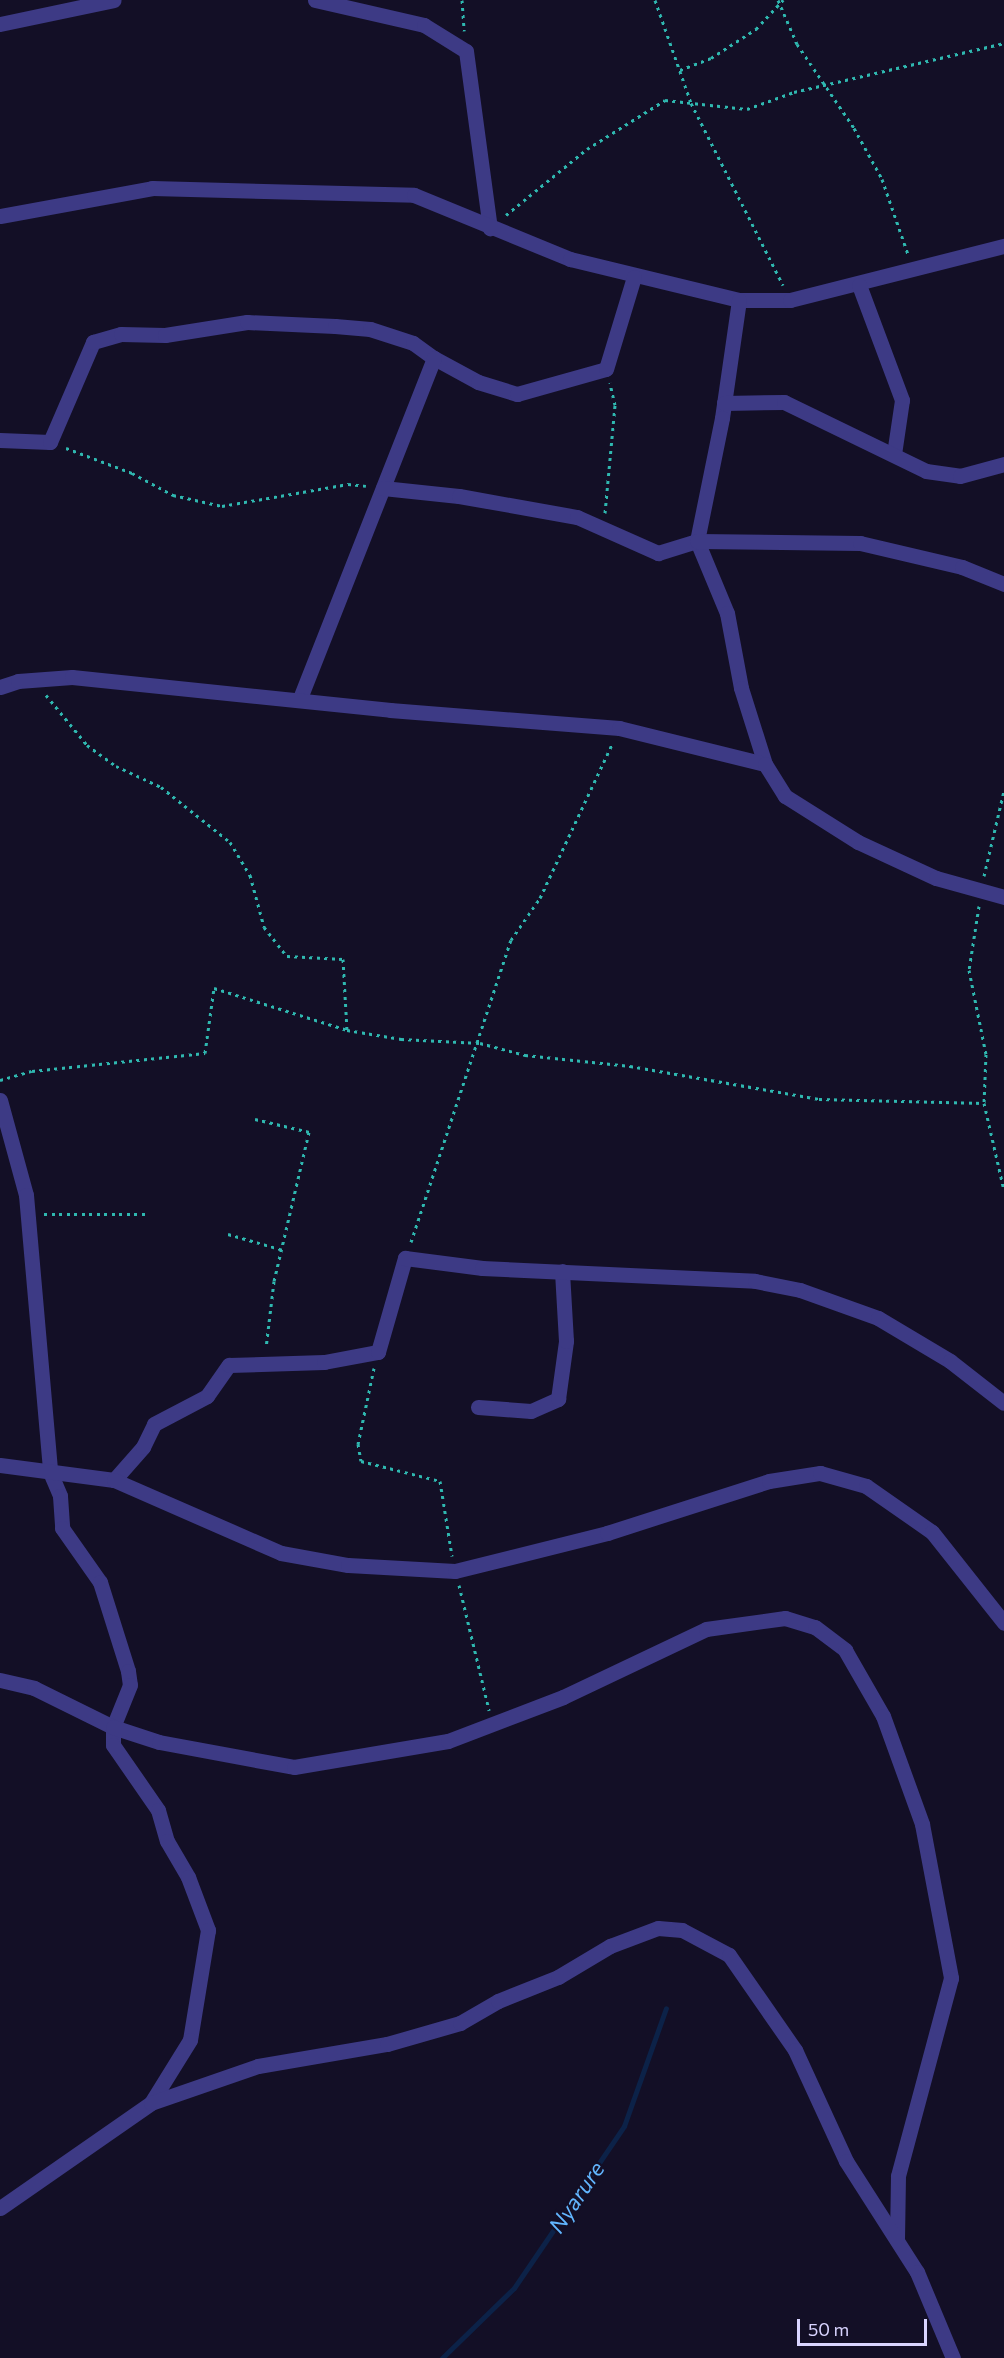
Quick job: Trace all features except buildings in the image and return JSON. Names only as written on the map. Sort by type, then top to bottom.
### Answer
[{"type":"street","points":[[0,24],[114,0]]},
{"type":"street","points":[[315,0],[424,25],[466,51],[490,228]]},
{"type":"street","points":[[0,216],[152,188],[414,195],[490,228],[634,277],[739,300],[790,300],[859,285],[912,267],[1004,246]]},
{"type":"street","points":[[0,440],[50,442],[93,342],[121,334],[165,335],[247,322],[370,329],[413,344],[478,382],[518,394],[606,369],[634,277]]},
{"type":"street","points":[[859,285],[903,400],[894,454]]},
{"type":"street","points":[[739,300],[724,403],[697,542],[727,613],[741,688],[765,764],[785,796],[858,842],[936,878],[1004,897]]},
{"type":"street","points":[[300,699],[434,358]]},
{"type":"street","points":[[724,403],[784,402],[926,471],[960,476],[1004,464]]},
{"type":"street","points":[[383,488],[459,496],[565,515],[658,553],[697,542],[860,543],[962,567],[1004,584]]},
{"type":"street","points":[[0,687],[18,681],[72,677],[620,728],[765,764]]},
{"type":"street","points":[[0,1100],[27,1214],[50,1472],[60,1496],[62,1528],[100,1582],[128,1671],[130,1685],[113,1727],[113,1744],[158,1810],[167,1841],[188,1877],[208,1930],[190,2040],[151,2103]]},
{"type":"street","points":[[114,1480],[143,1447],[154,1424],[207,1396],[228,1365],[264,1362],[324,1362],[378,1352],[405,1258],[562,1271],[755,1281],[800,1290],[878,1318],[950,1361],[1004,1403]]},
{"type":"street","points":[[478,1407],[531,1411],[558,1399],[566,1341],[562,1271]]},
{"type":"street","points":[[0,1465],[114,1480],[281,1553],[348,1565],[455,1571],[596,1536],[769,1481],[820,1473],[866,1486],[932,1532],[1004,1623]]},
{"type":"street","points":[[0,1680],[34,1688],[113,1727],[159,1742],[294,1767],[448,1741],[563,1697],[706,1629],[785,1618],[815,1627],[845,1650],[884,1716],[922,1824],[951,1978],[898,2176],[897,2240]]},
{"type":"street","points":[[0,2208],[151,2103],[258,2066],[387,2044],[460,2023],[498,2001],[558,1977],[610,1946],[658,1928],[682,1930],[729,1955],[795,2050],[846,2161],[917,2272],[954,2358]]},
{"type":"path","points":[[462,0],[466,51]]},
{"type":"path","points":[[655,0],[691,104],[790,300]]},
{"type":"path","points":[[781,0],[781,6],[797,44],[854,128],[882,178],[912,267]]},
{"type":"path","points":[[680,70],[711,58],[781,6]]},
{"type":"path","points":[[490,228],[587,149],[665,100],[747,109],[794,92],[1004,43]]},
{"type":"path","points":[[603,530],[615,405],[606,369]]},
{"type":"path","points":[[50,442],[132,473],[173,495],[222,506],[348,484],[383,488]]},
{"type":"path","points":[[18,681],[50,697],[87,745],[116,766],[161,787],[230,842],[250,875],[264,927],[287,956],[343,959],[347,1030]]},
{"type":"path","points":[[405,1258],[480,1043],[511,940],[540,898],[620,728]]},
{"type":"path","points":[[1004,791],[981,891],[969,970],[986,1054],[984,1103],[1002,1170],[1004,1190]]},
{"type":"path","points":[[0,1080],[32,1071],[205,1053],[214,988],[347,1030],[401,1039],[480,1043],[525,1055],[630,1066],[819,1099],[984,1103]]},
{"type":"path","points":[[255,1119],[309,1132],[283,1250],[264,1362]]},
{"type":"path","points":[[27,1214],[146,1214]]},
{"type":"path","points":[[228,1234],[283,1250]]},
{"type":"path","points":[[378,1352],[358,1444],[361,1461],[440,1481],[455,1571],[493,1724]]},
{"type":"waterway","name":"Nyarure","points":[[442,2358],[514,2288],[624,2126],[666,2008]]}]
